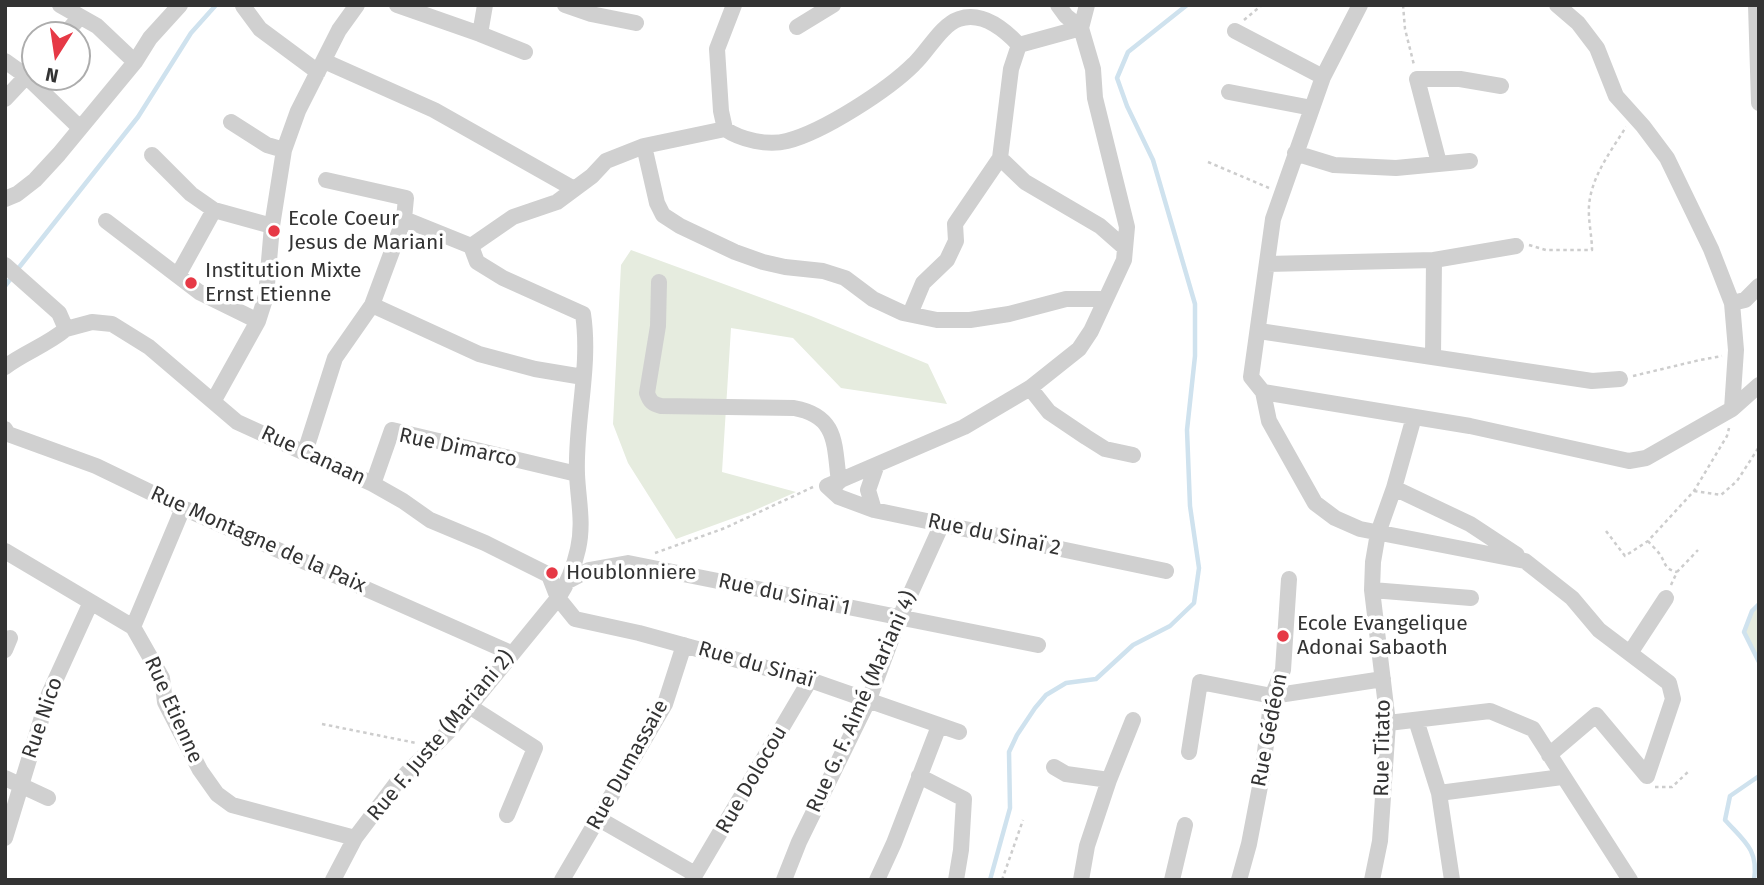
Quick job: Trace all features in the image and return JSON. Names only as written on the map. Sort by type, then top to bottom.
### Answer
[{"type":"street","points":[[61,5],[97,26],[135,62]]},
{"type":"street","points":[[5,199],[17,194],[35,180],[180,5]]},
{"type":"street","points":[[214,400],[258,321],[266,296],[272,226],[284,150],[298,111],[339,30],[357,5]]},
{"type":"street","points":[[397,5],[525,52]]},
{"type":"street","points":[[480,34],[485,5]]},
{"type":"street","points":[[565,5],[591,14],[636,23]]},
{"type":"street","points":[[734,5],[717,48],[721,111],[726,129],[735,136],[756,141],[785,142],[846,113],[913,66],[945,28],[958,19],[975,17],[993,23],[1007,32],[1019,45]]},
{"type":"street","points":[[797,27],[833,5]]},
{"type":"street","points":[[1058,5],[1066,16],[1081,27]]},
{"type":"street","points":[[659,282],[658,326],[647,393],[653,404],[794,408],[818,415],[833,436],[833,484],[964,427],[1030,388],[1079,349],[1091,331],[1124,260],[1127,227],[1095,98],[1093,69],[1081,27],[1087,5]]},
{"type":"street","points":[[1360,5],[1323,77],[1294,153],[1273,219],[1251,377],[1263,392],[1269,421],[1315,503],[1348,524],[1378,533],[1525,561]]},
{"type":"street","points":[[1558,5],[1578,23],[1597,48],[1616,96],[1667,158],[1711,249],[1732,303],[1735,355],[1732,409]]},
{"type":"street","points":[[1756,5],[1759,103]]},
{"type":"street","points":[[243,6],[260,29],[321,67],[434,110],[574,189]]},
{"type":"street","points":[[76,21],[80,17]]},
{"type":"street","points":[[1019,45],[1081,27]]},
{"type":"street","points":[[1235,31],[1323,77]]},
{"type":"street","points":[[910,314],[923,283],[947,260],[956,241],[956,224],[1000,158],[1011,69],[1019,45]]},
{"type":"street","points":[[1439,163],[1417,79],[1460,79],[1501,86]]},
{"type":"street","points":[[5,99],[21,82]]},
{"type":"street","points":[[48,91],[80,128]]},
{"type":"street","points":[[1229,92],[1311,108]]},
{"type":"street","points":[[231,122],[267,145],[284,150]]},
{"type":"street","points":[[404,219],[471,246],[513,217],[556,202],[592,176],[606,161],[644,146],[726,129]]},
{"type":"street","points":[[644,146],[657,203],[663,215],[680,226],[763,262],[823,271],[845,278],[873,299],[910,314],[937,320],[970,320],[1009,314],[1066,299],[1104,299]]},
{"type":"street","points":[[1294,153],[1335,165],[1396,168],[1470,161]]},
{"type":"street","points":[[152,155],[191,194],[214,210],[272,226]]},
{"type":"street","points":[[1000,158],[1025,181],[1100,226],[1125,248]]},
{"type":"street","points":[[305,452],[335,358],[372,305],[404,219],[406,198],[326,180]]},
{"type":"street","points":[[178,275],[214,210]]},
{"type":"street","points":[[106,221],[199,292],[258,321]]},
{"type":"street","name":"Rue F. Juste (Mariani 2)","points":[[333,880],[355,838],[395,785],[469,706],[558,598],[568,581],[579,547],[582,511],[577,474],[586,338],[583,314],[503,278],[477,262],[471,246]]},
{"type":"street","points":[[1267,264],[1434,260],[1516,246]]},
{"type":"street","points":[[1433,357],[1434,260]]},
{"type":"street","points":[[5,265],[59,313],[66,329],[52,341],[19,356],[5,367]]},
{"type":"street","points":[[1732,303],[1745,300],[1759,286]]},
{"type":"street","points":[[372,305],[479,354],[534,369],[583,377]]},
{"type":"street","name":"Rue Canaan","points":[[66,329],[92,322],[112,324],[149,347],[237,422],[373,484],[430,520],[485,543],[549,575],[558,598]]},
{"type":"street","points":[[1259,331],[1592,381],[1620,379]]},
{"type":"street","points":[[1263,392],[1470,426],[1629,461],[1646,458],[1732,409],[1759,385]]},
{"type":"street","points":[[1030,388],[1049,412],[1086,437],[1105,449],[1133,455]]},
{"type":"street","name":"Rue Titato","points":[[1372,880],[1380,841],[1388,723],[1373,590],[1373,562],[1378,533],[1414,417]]},
{"type":"street","name":"Rue Dimarco","points":[[373,484],[392,430],[577,474]]},
{"type":"street","name":"Rue Montagne de la Paix","points":[[6,438],[96,466],[183,508],[511,653]]},
{"type":"street","points":[[874,510],[868,490],[876,467]]},
{"type":"street","name":"Rue du Sinaï 2","points":[[833,484],[839,496],[874,510],[1166,571]]},
{"type":"street","points":[[1394,488],[1470,524],[1525,561],[1572,598],[1599,629],[1669,683],[1673,699],[1647,776]]},
{"type":"street","points":[[133,627],[183,508]]},
{"type":"street","name":"Rue G. F. Aimé (Mariani 4)","points":[[784,880],[799,842],[869,699],[899,619],[942,524]]},
{"type":"street","name":"Rue Etienne","points":[[5,551],[133,627],[162,678],[166,702],[176,727],[217,794],[232,805],[355,838]]},
{"type":"street","name":"Rue du Sinaï 1","points":[[568,581],[589,570],[628,563],[1038,645]]},
{"type":"street","name":"Rue Gédéon","points":[[1239,880],[1252,830],[1272,696],[1283,670],[1289,579]]},
{"type":"street","points":[[1373,590],[1471,598]]},
{"type":"street","name":"Rue du Sinaï","points":[[558,598],[575,619],[684,645],[810,680],[959,732]]},
{"type":"street","points":[[1630,653],[1666,598]]},
{"type":"street","name":"Rue Nico","points":[[5,838],[49,694],[91,602]]},
{"type":"street","name":"Rue Dumassaie","points":[[562,880],[665,704],[684,645]]},
{"type":"street","points":[[1189,752],[1200,682],[1272,696],[1383,679]]},
{"type":"street","name":"Rue Dolocou","points":[[694,877],[810,680]]},
{"type":"street","points":[[469,706],[535,748],[507,815]]},
{"type":"street","points":[[1388,723],[1490,711],[1533,729],[1630,880]]},
{"type":"street","points":[[1549,755],[1596,715],[1647,776]]},
{"type":"street","points":[[1081,880],[1087,846],[1108,780],[1133,720]]},
{"type":"street","points":[[1416,720],[1439,793],[1452,880]]},
{"type":"street","points":[[877,880],[939,726]]},
{"type":"street","points":[[1054,767],[1066,774],[1108,780]]},
{"type":"street","points":[[919,776],[964,799],[956,880]]},
{"type":"street","points":[[1439,793],[1562,777]]},
{"type":"street","points":[[5,778],[48,797]]},
{"type":"street","points":[[598,819],[694,877]]},
{"type":"street","points":[[1172,880],[1185,825]]},
{"type":"path","points":[[1235,31],[1262,5]]},
{"type":"path","points":[[1403,5],[1405,29],[1417,79]]},
{"type":"path","points":[[1516,246],[1527,245],[1546,250],[1592,250],[1589,207],[1592,189],[1602,166],[1633,115]]},
{"type":"path","points":[[1208,162],[1281,194]]},
{"type":"path","points":[[1620,379],[1700,359],[1735,355]]},
{"type":"path","points":[[1606,531],[1625,556],[1648,541],[1694,491],[1727,436],[1732,409]]},
{"type":"path","points":[[1694,491],[1721,495],[1737,481],[1759,447]]},
{"type":"path","points":[[653,554],[725,528],[819,484],[833,484]]},
{"type":"path","points":[[1648,541],[1662,558],[1663,565],[1668,570],[1677,572]]},
{"type":"path","points":[[1666,598],[1677,572],[1698,550]]},
{"type":"path","points":[[322,724],[433,746]]},
{"type":"path","points":[[1647,776],[1657,789],[1672,787],[1689,771]]},
{"type":"path","points":[[1002,880],[1023,820]]},
{"type":"shaded area","points":[[631,250],[811,316],[928,364],[947,404],[841,388],[793,338],[731,328],[722,472],[796,492],[676,539],[628,463],[613,424],[621,265]]},
{"type":"shaded area","points":[[1759,604],[1759,661],[1744,632],[1752,611]]},
{"type":"waterway","points":[[17,270],[138,117],[191,33],[216,5]]},
{"type":"waterway","points":[[990,880],[1010,808],[1009,752],[1035,708],[1046,695],[1066,683],[1096,679],[1133,645],[1170,626],[1194,603],[1199,568],[1190,506],[1187,430],[1195,356],[1195,304],[1153,160],[1117,78],[1128,52],[1187,5]]},
{"type":"waterway","points":[[5,286],[12,277]]},
{"type":"waterway","points":[[1759,604],[1752,611],[1744,632],[1759,662]]},
{"type":"waterway","points":[[1754,880],[1752,853],[1725,820],[1730,796],[1759,776]]},
{"type":"place","name":"Ecole Coeur Jesus de Mariani","points":[[274,231]]},
{"type":"place","name":"Institution Mixte Ernst Etienne","points":[[191,283]]},
{"type":"place","name":"Houblonniere","points":[[552,573]]},
{"type":"place","name":"Ecole Evangelique Adonai Sabaoth","points":[[1283,636]]}]
